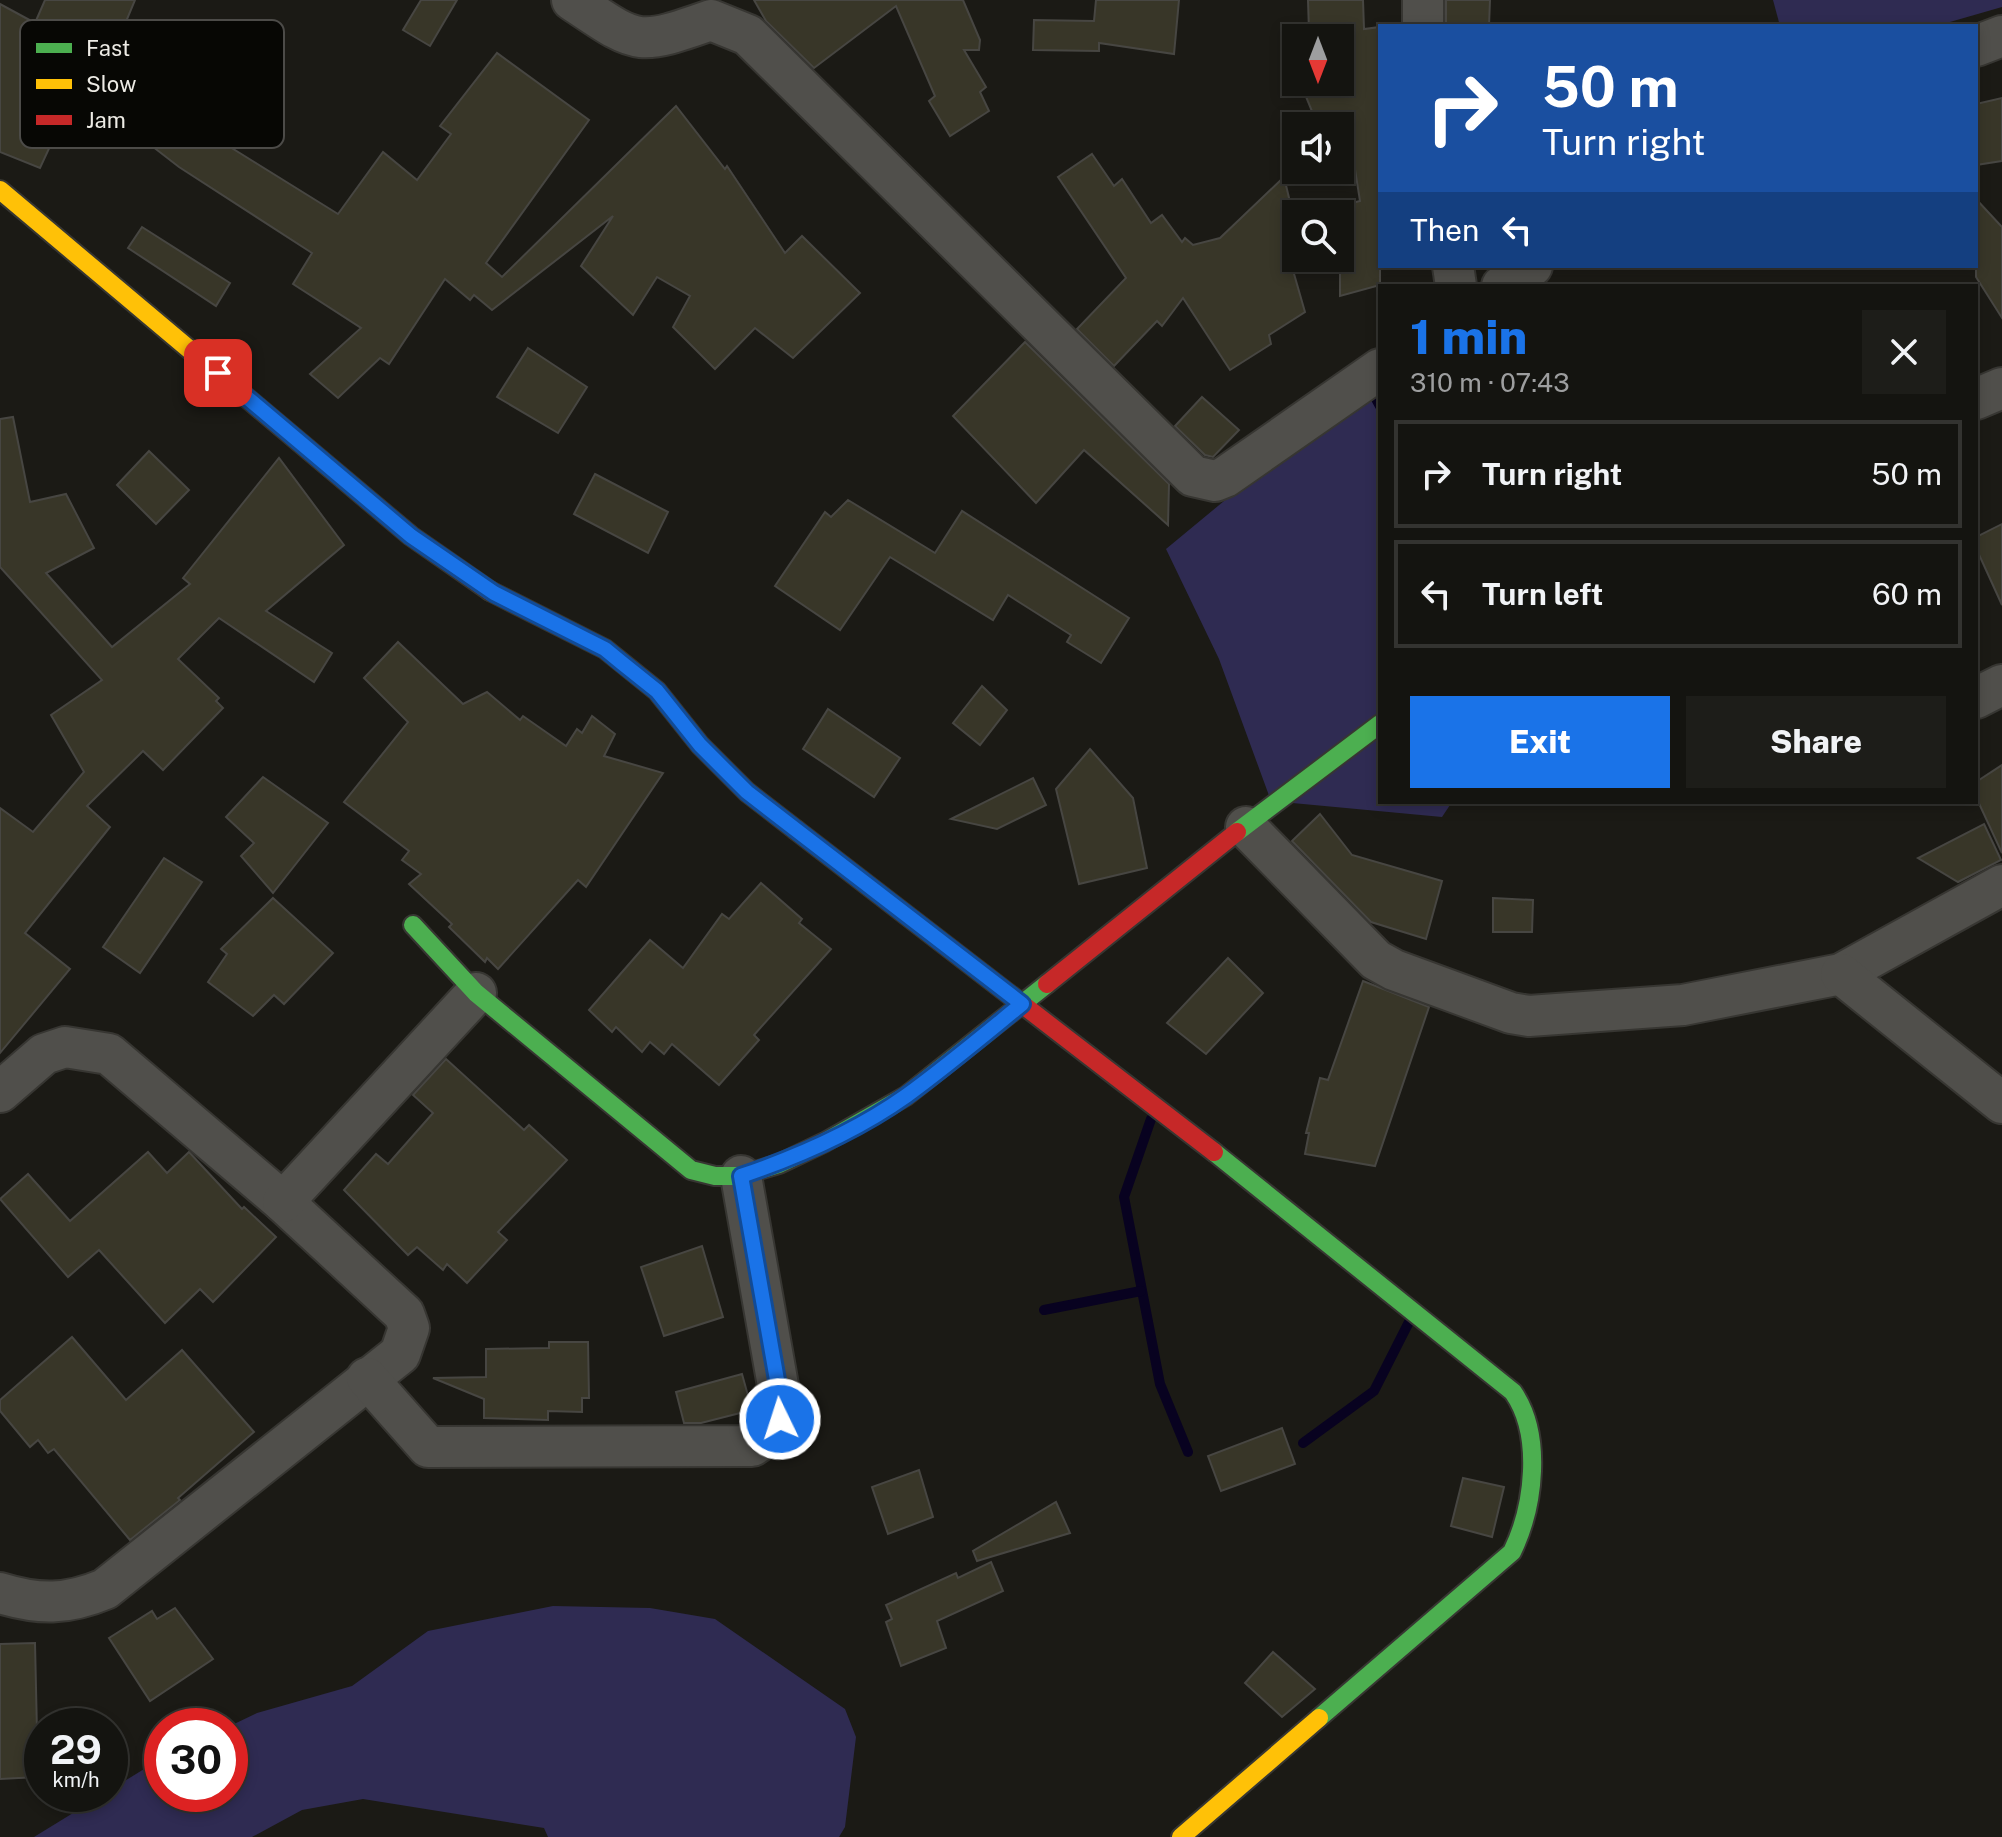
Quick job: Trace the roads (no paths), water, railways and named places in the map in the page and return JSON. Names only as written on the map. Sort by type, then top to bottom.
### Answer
[{"type":"street","points":[[572,0],[622,33],[643,40],[663,37],[714,10],[748,35],[1193,476],[1215,481],[1225,477],[1378,370]]},
{"type":"street","points":[[1423,0],[1423,24]]},
{"type":"street","points":[[1978,45],[2002,36]]},
{"type":"street","points":[[0,190],[411,536],[494,593],[605,649],[657,691],[700,745],[747,792],[1316,1231],[1513,1392],[1528,1421],[1527,1512],[1523,1534],[1512,1552],[1181,1837]]},
{"type":"street","points":[[1505,284],[1529,268]]},
{"type":"street","points":[[1978,398],[2002,388]]},
{"type":"street","points":[[1978,697],[2002,685]]},
{"type":"street","points":[[413,925],[476,993],[691,1170],[717,1177],[741,1176],[772,1165],[872,1118],[906,1096],[1328,760],[1378,725]]},
{"type":"street","points":[[1246,827],[1376,960],[1394,970],[1511,1013],[1529,1016],[1683,1005],[1841,974],[2002,885]]},
{"type":"street","points":[[1841,974],[2002,1103]]},
{"type":"street","points":[[283,1202],[476,993]]},
{"type":"street","points":[[0,1092],[44,1054],[65,1047],[109,1054],[283,1202],[404,1314],[409,1328],[400,1354],[105,1589],[78,1601],[52,1604],[0,1593]]},
{"type":"street","points":[[367,1378],[428,1447],[752,1446],[768,1436],[780,1419],[780,1397],[741,1176]]},
{"type":"waterway","points":[[1369,386],[1378,402]]},
{"type":"waterway","points":[[1151,1119],[1124,1197],[1160,1384],[1188,1452]]},
{"type":"waterway","points":[[1044,1310],[1141,1291]]},
{"type":"waterway","points":[[1303,1443],[1374,1391],[1409,1322]]}]
